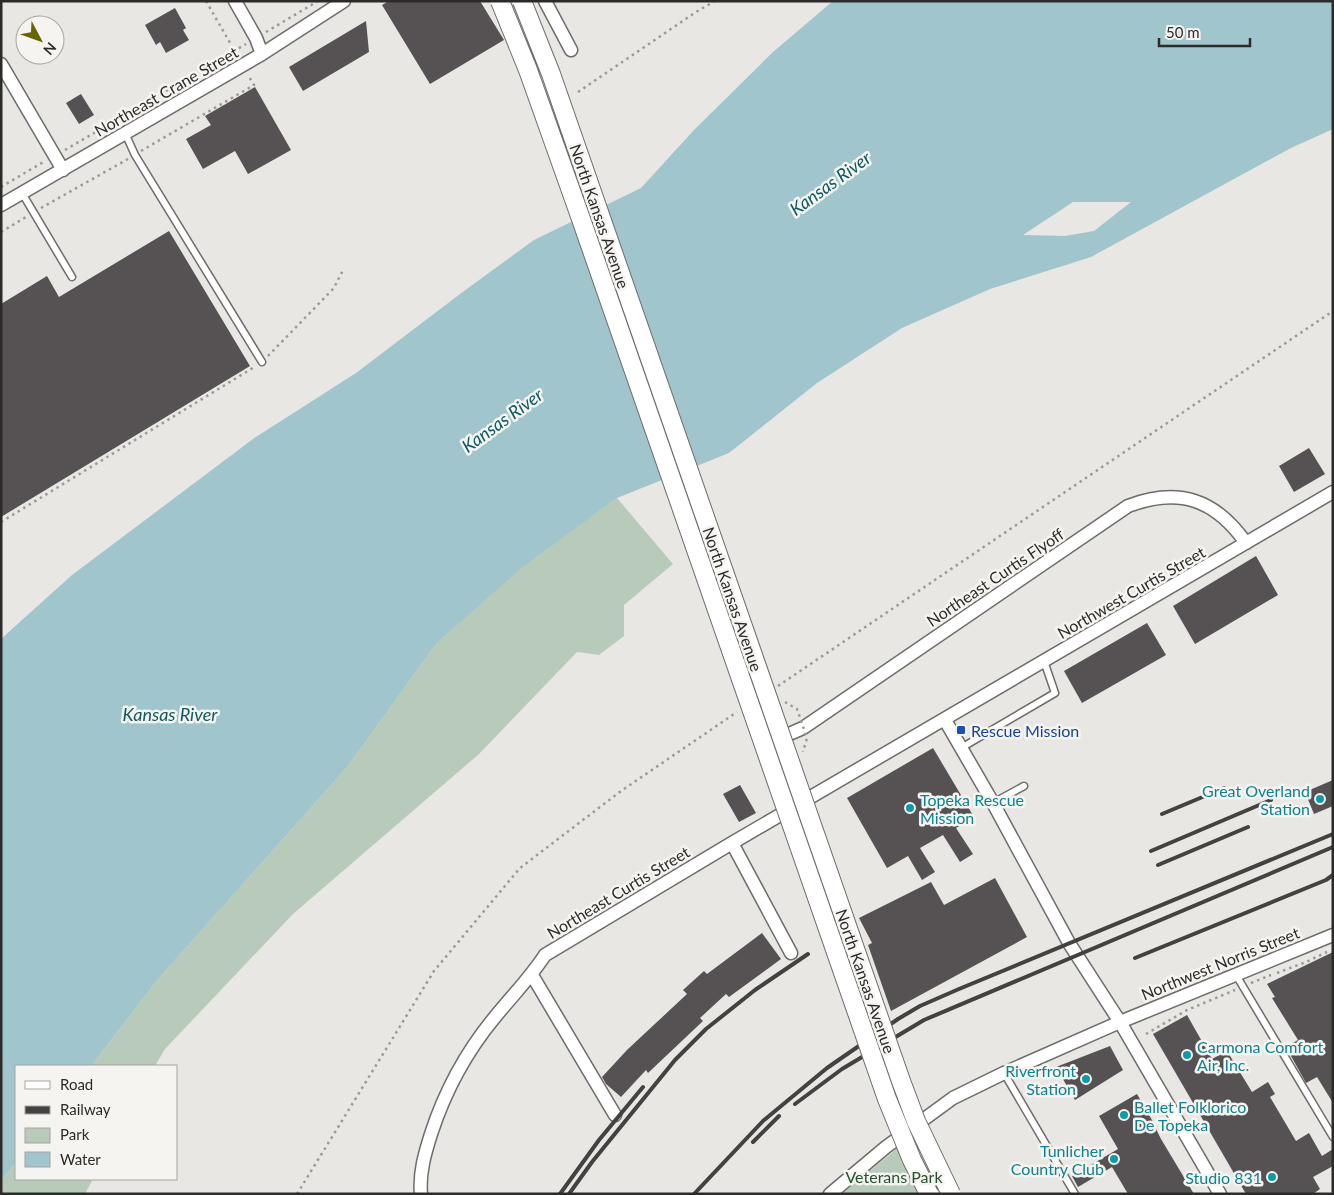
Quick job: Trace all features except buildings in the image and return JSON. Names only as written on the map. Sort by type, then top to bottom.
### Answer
[{"type":"main road","name":"North Kansas Avenue","points":[[500,1],[528,70],[887,1099],[912,1160],[929,1194]]},
{"type":"main road","name":"North Kansas Avenue","points":[[522,1],[551,74],[901,1081],[916,1121],[951,1194]]},
{"type":"street","points":[[235,1],[256,38],[262,54]]},
{"type":"street","name":"Northeast Crane Street","points":[[1,205],[262,54],[344,1]]},
{"type":"street","points":[[545,1],[570,50]]},
{"type":"street","points":[[1,64],[63,170]]},
{"type":"street","name":"Northwest Curtis Street","points":[[945,720],[1333,492]]},
{"type":"street","name":"Northeast Curtis Flyoff","points":[[764,745],[803,728],[1128,506],[1154,498],[1168,497],[1196,501],[1217,511],[1246,543]]},
{"type":"street","points":[[945,720],[993,803],[1069,944],[1120,1022],[1220,1194]]},
{"type":"street","name":"Northeast Curtis Street","points":[[421,1194],[420,1181],[427,1149],[446,1095],[459,1068],[476,1042],[532,975],[545,955],[732,843],[945,720]]},
{"type":"street","points":[[732,843],[791,953]]},
{"type":"street","name":"Northwest Norris Street","points":[[830,1194],[879,1152],[953,1098],[1004,1073],[1120,1022],[1333,935]]},
{"type":"street","points":[[532,975],[615,1115]]},
{"type":"lane","points":[[125,133],[135,155],[262,362]]},
{"type":"lane","points":[[22,193],[72,277]]},
{"type":"lane","points":[[962,748],[1055,693],[1044,662]]},
{"type":"lane","points":[[993,803],[1024,786]]},
{"type":"lane","points":[[1236,974],[1333,1137]]},
{"type":"lane","points":[[1004,1073],[1075,1194]]},
{"type":"path","points":[[206,1],[254,84]]},
{"type":"path","points":[[1,187],[318,1]]},
{"type":"path","points":[[578,92],[715,1]]},
{"type":"path","points":[[1,522],[262,362],[334,288],[343,270]]},
{"type":"green space","points":[[617,498],[673,564],[624,605],[624,636],[599,655],[577,652],[479,754],[293,914],[165,1049],[156,1065],[92,1065],[159,978],[348,766],[436,644],[520,568]]},
{"type":"green space","name":"Veterans Park","points":[[899,1147],[923,1194],[843,1194],[844,1192]]},
{"type":"green space","points":[[15,1163],[15,1180],[92,1180],[85,1194],[1,1194],[1,1181]]},
{"type":"water","name":"Kansas River","points":[[833,1],[1333,1],[1333,129],[1291,148],[1091,257],[990,289],[902,328],[817,383],[729,453],[617,498],[520,569],[436,644],[348,766],[159,978],[92,1065],[15,1065],[15,1163],[1,1181],[1,639],[72,575],[253,439],[356,373],[534,240],[641,188],[694,130],[773,52]],"holes":[[[1073,202],[1131,202],[1094,231],[1065,236],[1023,235]]]},
{"type":"railway","points":[[1162,814],[1224,788]]},
{"type":"railway","points":[[1151,851],[1271,800]]},
{"type":"railway","points":[[1158,865],[1248,827]]},
{"type":"railway","points":[[694,1194],[763,1121],[827,1068],[920,1006],[1333,834]]},
{"type":"railway","points":[[795,1104],[842,1069],[924,1020],[1333,847]]},
{"type":"railway","points":[[1135,958],[1326,880],[1333,875]]},
{"type":"railway","points":[[569,1194],[592,1162],[675,1060],[706,1029],[755,990],[808,954]]},
{"type":"railway","points":[[560,1194],[599,1140],[643,1087]]},
{"type":"railway","points":[[753,1142],[779,1116]]},
{"type":"place","name":"Rescue Mission","points":[[961,730]]},
{"type":"place","name":"Great Overland Station","points":[[1320,799]]},
{"type":"place","name":"Topeka Rescue Mission","points":[[910,808]]},
{"type":"place","name":"Carmona Comfort Air, Inc.","points":[[1187,1055]]},
{"type":"place","name":"Riverfront Station","points":[[1086,1079]]},
{"type":"place","name":"Ballet Folklorico De Topeka","points":[[1124,1115]]},
{"type":"place","name":"Tunlicher Country Club","points":[[1114,1159]]},
{"type":"place","name":"Studio 831","points":[[1272,1177]]}]
